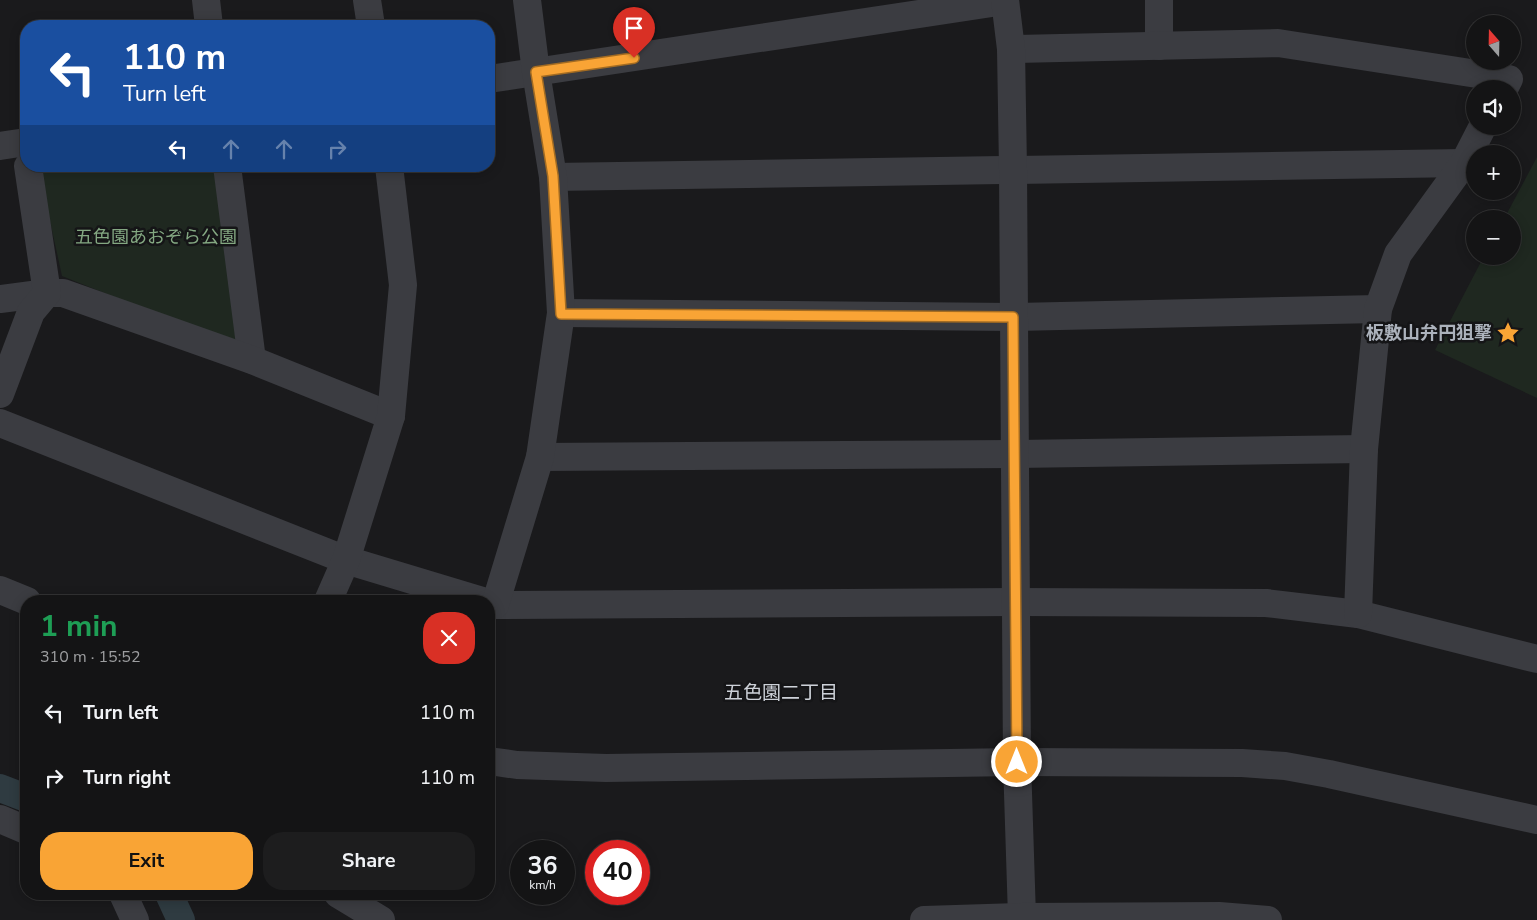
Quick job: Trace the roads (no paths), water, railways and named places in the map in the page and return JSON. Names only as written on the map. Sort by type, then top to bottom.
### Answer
[{"type":"street","points":[[206,0],[208,20]]},
{"type":"street","points":[[367,0],[370,20]]},
{"type":"street","points":[[492,595],[540,457],[561,314],[553,176],[536,72],[527,0]]},
{"type":"street","points":[[1159,0],[1159,46]]},
{"type":"street","points":[[495,79],[1005,1],[1011,49],[1017,762],[1022,917]]},
{"type":"street","points":[[1011,49],[1278,44],[1508,80]]},
{"type":"street","points":[[1358,614],[1364,448],[1378,308],[1398,254],[1464,162],[1478,135]]},
{"type":"street","points":[[553,176],[1464,162]]},
{"type":"street","points":[[25,172],[47,293]]},
{"type":"street","points":[[228,172],[252,360]]},
{"type":"street","points":[[331,595],[346,560],[391,416],[403,285],[390,172]]},
{"type":"street","points":[[0,394],[31,312],[47,293]]},
{"type":"street","points":[[0,299],[47,293],[63,293],[252,360],[391,416]]},
{"type":"street","points":[[561,314],[1013,317],[1378,308]]},
{"type":"street","points":[[0,423],[346,560],[462,595]]},
{"type":"street","points":[[540,457],[1014,454],[1364,448]]},
{"type":"street","points":[[0,590],[20,598]]},
{"type":"street","points":[[495,603],[1266,603],[1358,614],[1537,659]]},
{"type":"street","points":[[495,762],[517,765],[606,768],[1017,762],[1242,763],[1285,766],[1329,774],[1537,820]]},
{"type":"street","points":[[0,819],[20,827]]},
{"type":"street","points":[[127,900],[135,920]]},
{"type":"street","points":[[348,900],[381,920]]},
{"type":"street","points":[[924,920],[1022,917],[1219,916],[1268,920]]},
{"type":"waterway","points":[[0,788],[20,796]]},
{"type":"waterway","points":[[172,900],[181,920]]},
{"type":"place","name":"板敷山弁円狙撃","points":[[1508,333]]},
{"type":"district","name":"五色園二丁目","points":[[781,693]]},
{"type":"park label","name":"五色園あおぞら公園","points":[[156,237]]}]
